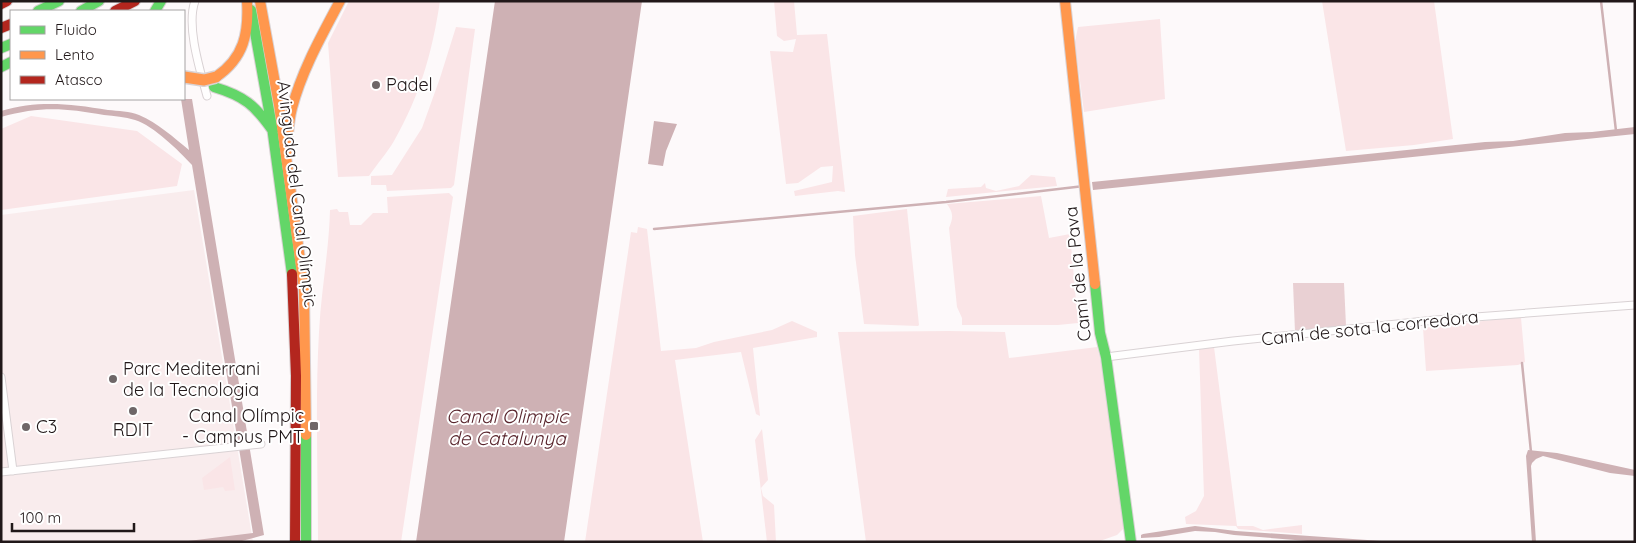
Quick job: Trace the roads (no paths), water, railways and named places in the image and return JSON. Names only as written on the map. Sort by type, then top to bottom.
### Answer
[{"type":"main road","points":[[1,4],[6,1]]},
{"type":"main road","points":[[40,10],[59,1]]},
{"type":"main road","points":[[82,10],[100,1]]},
{"type":"main road","points":[[117,10],[135,1]]},
{"type":"main road","points":[[212,87],[232,65],[240,52],[247,28],[248,1]]},
{"type":"main road","name":"Avinguda del Canal Olímpic","points":[[248,1],[264,74],[287,223],[295,321],[296,542]]},
{"type":"main road","name":"Avinguda del Canal Olímpic","points":[[260,1],[273,66],[304,289],[306,542]]},
{"type":"main road","points":[[286,155],[292,108],[317,46],[340,1]]},
{"type":"main road","name":"Camí de la Pava","points":[[1065,1],[1086,178],[1100,333],[1106,357],[1131,542]]},
{"type":"main road","points":[[185,77],[204,80],[212,87]]},
{"type":"main road","points":[[185,85],[212,87],[233,92],[250,101],[274,131]]},
{"type":"street","points":[[195,1],[192,22],[197,57],[212,87]]},
{"type":"street","name":"Camí de sota la corredora","points":[[1106,357],[1233,341],[1426,321],[1635,305]]},
{"type":"street","points":[[1,377],[12,471]]},
{"type":"street","points":[[1,472],[258,444]]},
{"type":"water","name":"Canal Olimpic de Catalunya","points":[[495,1],[642,1],[564,542],[416,542]]},
{"type":"water","points":[[185,99],[192,99],[264,535],[238,542],[180,542],[253,533],[192,165],[158,133],[150,127],[131,119],[52,109],[15,113],[1,117],[1,111],[28,105],[54,104],[128,112],[153,122],[189,150],[181,100]]},
{"type":"water","points":[[654,121],[677,124],[666,151],[663,166],[648,164]]},
{"type":"water","points":[[1635,127],[1635,134],[1093,190],[1092,182],[1485,142],[1513,141],[1565,133]]},
{"type":"water","points":[[1528,450],[1557,453],[1635,470],[1635,476],[1610,473],[1543,456],[1536,459],[1531,466],[1536,542],[1532,542],[1526,456]]},
{"type":"water","points":[[1195,526],[1236,531],[1396,542],[1320,542],[1195,531],[1141,538],[1143,534]]},
{"type":"waterway","points":[[1601,1],[1616,131]]},
{"type":"waterway","points":[[654,229],[946,202],[1084,186]]},
{"type":"waterway","points":[[1522,363],[1531,452]]},
{"type":"place","name":"Padel","points":[[376,85]]},
{"type":"place","name":"Parc Mediterrani de la Tecnologia","points":[[113,379]]},
{"type":"place","name":"RDIT","points":[[133,411]]},
{"type":"place","name":"Canal Olímpic - Campus PMT","points":[[314,426]]},
{"type":"place","name":"C3","points":[[26,427]]}]
